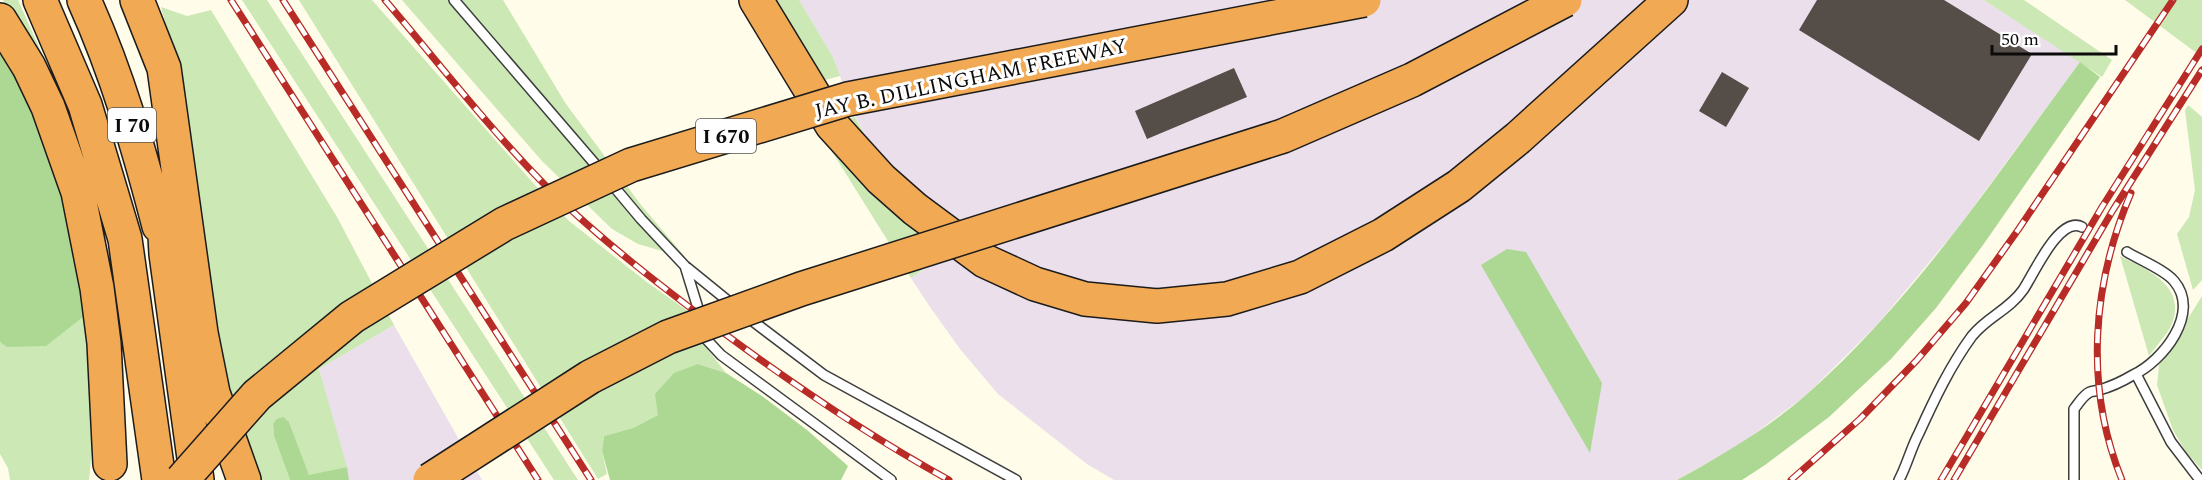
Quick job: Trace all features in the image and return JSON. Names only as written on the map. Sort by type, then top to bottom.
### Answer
[{"type":"highway","name":"I 70","points":[[40,0],[85,105],[125,239],[159,480]]},
{"type":"highway","name":"I 70","points":[[84,0],[98,31],[134,132],[166,254],[197,480]]},
{"type":"highway","points":[[756,0],[832,125],[881,179],[915,209],[985,261],[1035,284],[1085,299],[1156,306],[1227,299],[1300,277],[1383,235],[1459,186],[1518,138],[1671,0]]},
{"type":"highway","name":"JAY B. DILLINGHAM FREEWAY","points":[[182,480],[257,395],[352,317],[504,224],[631,165],[848,99],[1364,0]]},
{"type":"highway","points":[[430,480],[590,377],[668,337],[801,289],[1283,136],[1412,80],[1565,0]]},
{"type":"highway","points":[[138,1],[161,139],[166,254]]},
{"type":"highway","points":[[138,1],[164,68],[201,333],[213,393],[244,480]]},
{"type":"highway","points":[[0,20],[29,67],[48,107],[78,192],[97,288],[104,343],[110,472]]},
{"type":"highway","points":[[110,472],[120,393],[125,239]]},
{"type":"lane","points":[[454,0],[641,219],[685,266],[765,332],[824,375],[1016,480]]},
{"type":"lane","points":[[1899,480],[1946,378],[1972,336],[1991,317],[2011,304],[2024,290],[2036,267],[2054,241],[2066,229],[2073,226],[2082,227]]},
{"type":"lane","points":[[2074,480],[2074,409],[2090,391],[2099,390],[2136,374],[2158,356],[2175,336],[2182,320],[2184,303],[2180,288],[2172,279],[2127,252]]},
{"type":"lane","points":[[685,266],[707,340],[721,355],[891,480]]},
{"type":"lane","points":[[2136,374],[2171,442],[2200,480]]},
{"type":"shaded area","points":[[799,0],[1984,0],[2080,62],[1957,229],[1877,325],[1805,396],[1742,443],[1677,480],[1114,480],[1087,464],[998,394],[960,349],[930,307],[911,278],[948,253],[869,142],[853,112],[833,57]]},
{"type":"shaded area","points":[[394,325],[482,480],[349,480],[319,369]]},
{"type":"green space","points":[[3,0],[18,0],[52,76],[49,77]]},
{"type":"green space","points":[[242,0],[267,0],[578,480],[554,480]]},
{"type":"green space","points":[[299,0],[372,0],[569,221],[648,283],[695,316],[701,341],[726,373],[698,364],[658,415],[633,428],[604,436],[602,451],[607,474],[598,479]]},
{"type":"green space","points":[[402,0],[503,0],[566,104],[641,205],[686,258],[638,244],[612,229],[542,161]]},
{"type":"green space","points":[[773,0],[799,0],[833,57],[840,76],[821,81]]},
{"type":"green space","points":[[1984,0],[2024,0],[2112,60],[2102,77]]},
{"type":"green space","points":[[2125,0],[2202,0],[2202,57]]},
{"type":"green space","points":[[161,7],[187,16],[211,10],[337,217],[394,325],[319,369],[347,467],[309,476],[289,422],[273,424],[274,436],[290,480],[254,480],[228,397],[172,48]]},
{"type":"green space","points":[[0,38],[39,108],[93,309],[46,346],[7,347],[0,342]]},
{"type":"green space","points":[[2080,62],[2100,77],[1983,245],[1936,308],[1891,359],[1829,417],[1742,480],[1677,480],[1776,419],[1806,395],[1845,358],[1918,278],[1952,236]]},
{"type":"green space","points":[[2188,105],[2202,117],[2202,280],[2193,290],[2177,234],[2189,217],[2195,190],[2185,110]]},
{"type":"green space","points":[[855,117],[869,142],[948,252],[911,278],[816,126]]},
{"type":"green space","points":[[1507,249],[1526,252],[1602,383],[1590,453],[1481,265]]},
{"type":"green space","points":[[2120,256],[2142,267],[2162,281],[2170,290],[2174,300],[2175,312],[2171,326],[2149,356]]},
{"type":"green space","points":[[2202,296],[2202,470],[2186,452],[2173,430],[2157,385],[2159,365]]},
{"type":"green space","points":[[93,309],[94,429],[89,480],[10,480],[8,468],[0,454],[0,342],[8,347]]},
{"type":"green space","points":[[698,364],[726,373],[762,396],[807,430],[848,466],[841,480],[610,480],[602,451],[604,436],[633,428],[658,415],[655,394],[674,373]]},
{"type":"green space","points":[[283,417],[289,422],[309,475],[347,467],[349,480],[290,480],[274,436],[273,424],[277,419]]},
{"type":"building","points":[[1817,0],[1944,0],[2032,54],[1979,141],[1799,30]]},
{"type":"building","points":[[1234,68],[1247,97],[1147,139],[1135,111]]},
{"type":"building","points":[[1722,72],[1749,88],[1726,127],[1699,111]]},
{"type":"railway","points":[[231,0],[538,480]]},
{"type":"railway","points":[[283,0],[591,480]]},
{"type":"railway","points":[[385,0],[527,167],[611,245],[676,297],[776,371],[861,428],[949,480]]},
{"type":"railway","points":[[1791,480],[1860,419],[1917,360],[1966,303],[2173,0]]},
{"type":"railway","points":[[1941,480],[2102,207],[2202,49]]},
{"type":"railway","points":[[1954,480],[2113,210],[2202,70]]},
{"type":"railway","points":[[2122,480],[2110,445],[2102,409],[2098,372],[2098,336],[2101,299],[2108,263],[2131,193]]}]
